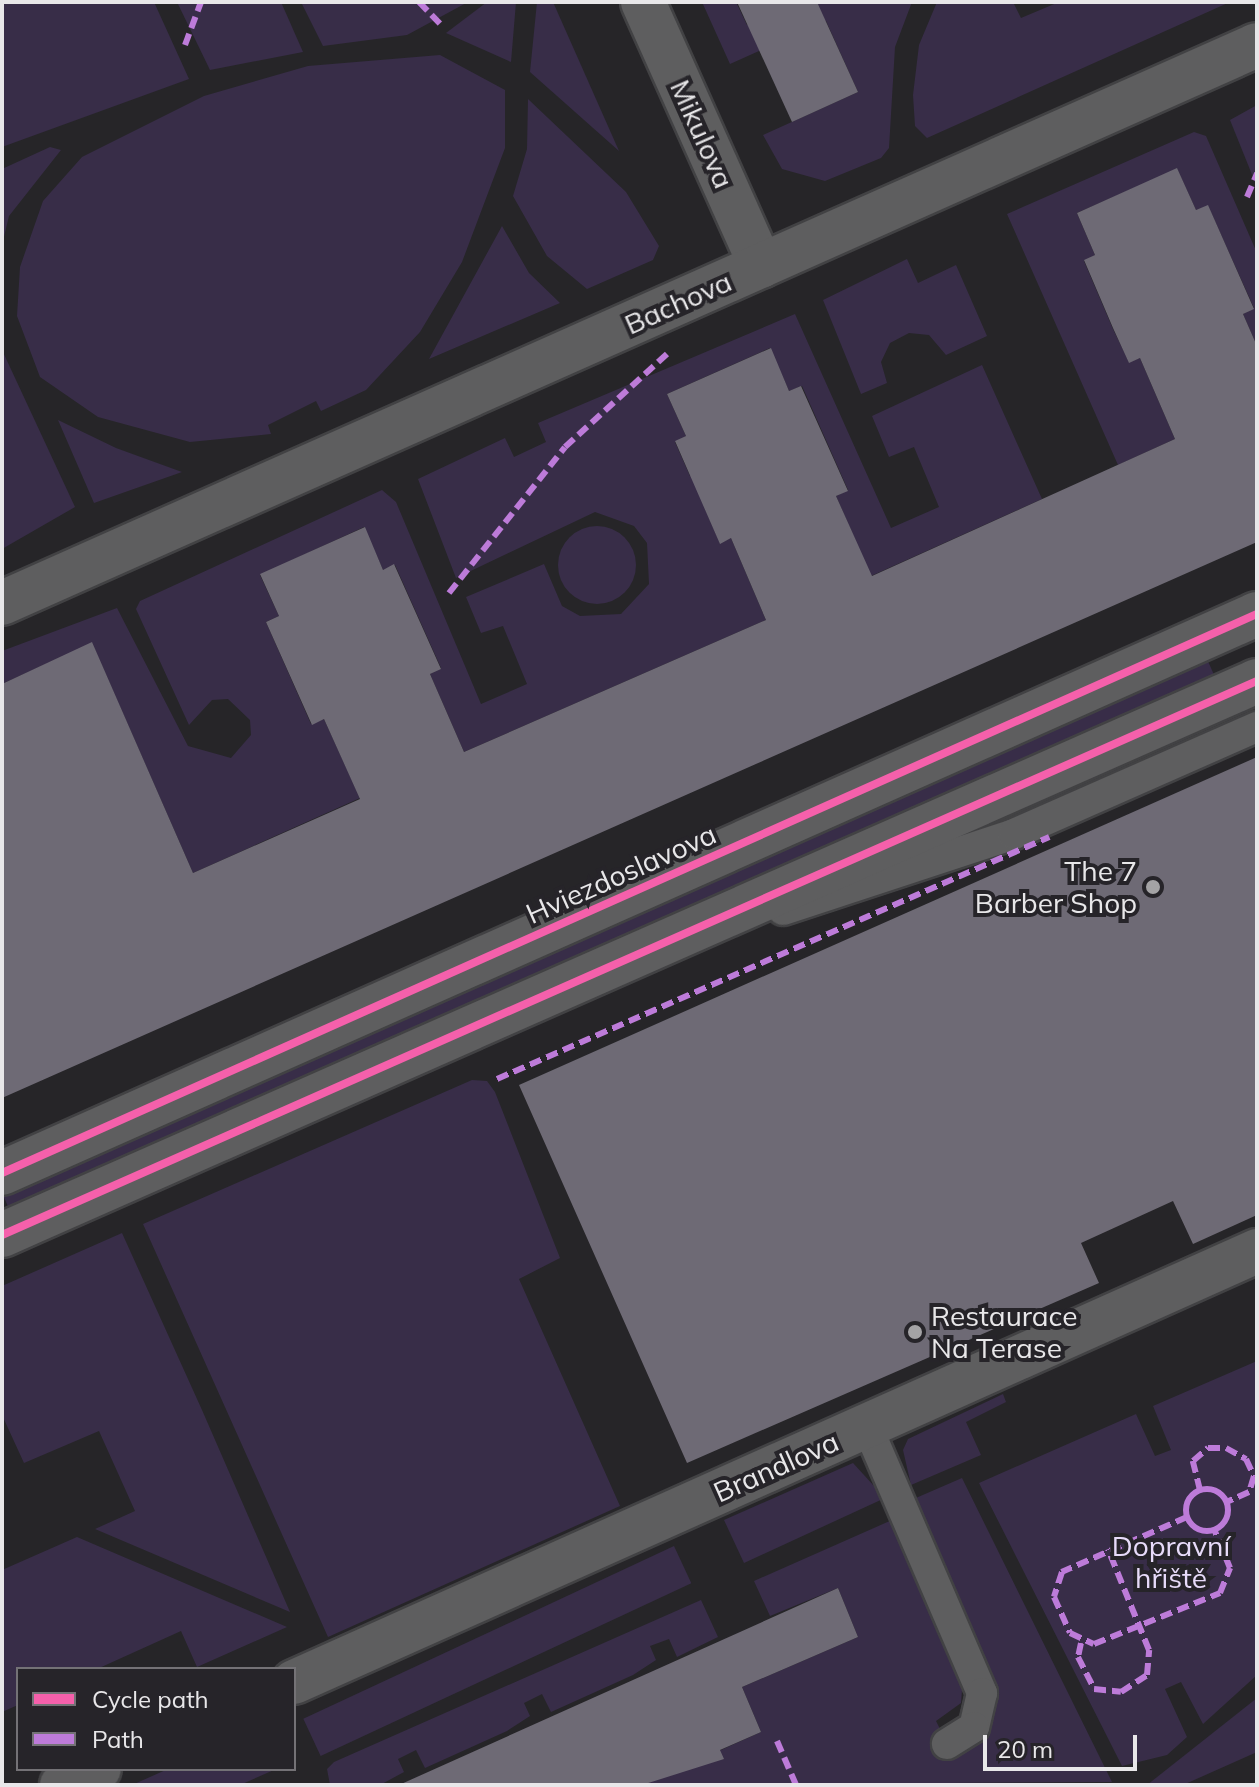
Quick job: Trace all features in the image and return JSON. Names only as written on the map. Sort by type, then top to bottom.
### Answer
[{"type":"street","name":"Mikulova","points":[[643,2],[761,266]]},
{"type":"street","name":"Bachova","points":[[2,603],[1257,45]]},
{"type":"street","name":"Hviezdoslavova","points":[[2,1173],[1257,614]]},
{"type":"street","points":[[2,1235],[1257,681]]},
{"type":"street","name":"Brandlova","points":[[296,1681],[1257,1251]]},
{"type":"street","points":[[62,1785],[94,1771]]},
{"type":"lane","points":[[607,969],[1014,834],[1257,727]]},
{"type":"lane","points":[[867,1426],[982,1693],[974,1727],[947,1744]]},
{"type":"green space","points":[[2,2],[154,2],[189,79],[2,147]]},
{"type":"green space","points":[[177,2],[281,2],[303,52],[210,70]]},
{"type":"green space","points":[[301,2],[468,2],[407,35],[323,46]]},
{"type":"green space","points":[[487,2],[516,2],[511,62],[446,33]]},
{"type":"green space","points":[[537,2],[553,2],[619,151],[530,72]]},
{"type":"green space","points":[[702,2],[736,2],[747,25],[800,2],[912,2],[895,47],[889,148],[881,158],[825,181],[782,169],[763,135],[858,92],[826,21],[730,64]]},
{"type":"green space","points":[[937,2],[1013,2],[1021,18],[1059,2],[1230,2],[927,138],[915,126],[913,95],[919,45]]},
{"type":"green space","points":[[440,55],[505,90],[505,148],[462,262],[420,332],[366,390],[321,411],[316,401],[268,425],[271,434],[190,442],[98,417],[40,377],[17,316],[20,267],[43,201],[82,157],[204,96],[308,66]]},
{"type":"green space","points":[[528,99],[626,192],[659,246],[653,260],[587,289],[547,256],[513,196],[527,149]]},
{"type":"green space","points":[[1257,105],[1257,187],[1230,120]]},
{"type":"green space","points":[[1194,132],[1206,136],[1257,253],[1257,346],[1243,314],[1254,308],[1208,206],[1196,210],[1177,169],[1077,213],[1095,255],[1084,261],[1113,329],[1129,362],[1140,358],[1175,439],[1118,465],[1007,214]]},
{"type":"green space","points":[[50,147],[61,150],[9,216],[2,245],[2,169]]},
{"type":"green space","points":[[502,226],[529,273],[560,303],[429,359]]},
{"type":"green space","points":[[907,259],[918,283],[956,265],[987,336],[946,355],[929,335],[909,333],[890,343],[881,362],[887,383],[861,394],[823,300]]},
{"type":"green space","points":[[795,314],[891,528],[939,507],[914,447],[889,457],[872,416],[982,365],[1042,499],[871,576],[836,496],[848,490],[802,386],[789,391],[770,348],[667,394],[686,436],[675,442],[690,476],[701,472],[705,509],[720,543],[731,538],[766,620],[464,752],[430,674],[441,668],[395,565],[383,570],[364,527],[260,575],[279,616],[266,622],[311,724],[324,719],[360,798],[193,873],[92,643],[2,684],[2,651],[117,608],[188,746],[231,758],[251,735],[250,720],[228,699],[212,700],[189,725],[136,609],[140,601],[382,490],[396,502],[481,704],[527,684],[503,626],[481,633],[466,597],[544,564],[562,606],[580,616],[621,614],[649,584],[647,543],[634,526],[595,512],[456,578],[418,479],[505,438],[514,457],[546,442],[538,423]]},
{"type":"green space","points":[[2,350],[75,507],[2,549]]},
{"type":"green space","points":[[58,420],[116,448],[182,472],[94,503]]},
{"type":"green space","points":[[589,526],[605,526],[619,532],[630,543],[636,565],[630,587],[619,598],[605,604],[589,604],[575,598],[564,587],[558,573],[558,557],[564,543],[575,532]]},
{"type":"green space","points":[[1207,659],[1217,681],[13,1217],[3,1195]]},
{"type":"green space","points":[[472,1080],[487,1081],[495,1092],[560,1258],[519,1279],[620,1506],[328,1637],[143,1224]]},
{"type":"green space","points":[[122,1233],[290,1612],[95,1529],[135,1511],[99,1431],[24,1463],[2,1415],[2,1286]]},
{"type":"green space","name":"Dopravní hřiště","points":[[1257,1361],[1257,1675],[1203,1724],[1181,1682],[1165,1689],[1187,1737],[1167,1755],[1122,1766],[979,1483],[1136,1414],[1155,1456],[1171,1450],[1153,1406]]},
{"type":"green space","points":[[1003,1394],[1006,1402],[966,1422],[981,1455],[911,1485],[903,1450],[908,1439]]},
{"type":"green space","points":[[853,1463],[885,1498],[744,1563],[724,1520]]},
{"type":"green space","points":[[962,1478],[1112,1782],[643,1785],[761,1732],[742,1687],[858,1637],[838,1588],[770,1616],[754,1581],[892,1520],[962,1690],[961,1703],[936,1721],[947,1743],[983,1707],[902,1504]]},
{"type":"green space","points":[[77,1537],[287,1627],[197,1667],[181,1631],[101,1667],[16,1667],[16,1706],[2,1712],[2,1570]]},
{"type":"green space","points":[[674,1546],[691,1583],[321,1756],[303,1719]]},
{"type":"green space","points":[[701,1600],[718,1637],[677,1657],[669,1639],[650,1646],[656,1660],[633,1675],[551,1712],[542,1694],[524,1703],[530,1716],[507,1731],[425,1768],[416,1750],[398,1759],[404,1772],[380,1785],[330,1785],[327,1769],[334,1762]]},
{"type":"green space","points":[[1257,1698],[1257,1752],[1183,1785],[1147,1785]]},
{"type":"green space","points":[[164,1771],[272,1771],[240,1785],[132,1785]]},
{"type":"building","points":[[737,2],[817,2],[858,92],[792,122]]},
{"type":"building","points":[[1177,168],[1196,210],[1208,205],[1254,309],[1243,314],[1257,346],[1257,542],[2,1098],[2,684],[92,642],[193,873],[360,799],[324,719],[312,725],[266,622],[279,616],[260,574],[365,527],[383,570],[394,564],[441,669],[430,674],[464,752],[766,620],[731,538],[720,544],[675,441],[686,436],[667,394],[771,348],[789,391],[801,386],[848,491],[836,496],[872,576],[1175,439],[1140,358],[1129,363],[1113,328],[1084,260],[1095,255],[1077,213]]},
{"type":"building","points":[[1257,757],[1257,1215],[1193,1244],[1173,1201],[1081,1243],[1099,1283],[687,1463],[519,1085]]},
{"type":"building","points":[[838,1588],[858,1637],[742,1687],[761,1732],[720,1750],[724,1759],[642,1785],[399,1785]]},
{"type":"marked path","points":[[185,45],[201,2]]},
{"type":"marked path","points":[[419,2],[443,27]]},
{"type":"marked path","points":[[1247,197],[1257,173]]},
{"type":"marked path","points":[[449,593],[565,447],[669,352]]},
{"type":"marked path","points":[[497,1079],[1049,837]]},
{"type":"marked path","points":[[1200,1490],[1193,1461],[1208,1448],[1226,1448],[1246,1459],[1254,1476],[1249,1492],[1227,1502]]},
{"type":"marked path","points":[[1207,1489],[1222,1495],[1228,1510],[1222,1525],[1207,1531],[1192,1525],[1186,1510],[1192,1495],[1207,1489]]},
{"type":"marked path","points":[[1187,1517],[1062,1572],[1054,1597],[1070,1633],[1094,1644],[1220,1593],[1230,1568],[1214,1529]]},
{"type":"marked path","points":[[1081,1643],[1078,1657],[1094,1689],[1121,1692],[1147,1675],[1149,1650],[1108,1549]]},
{"type":"marked path","points":[[777,1741],[796,1785]]},
{"type":"cycle path","points":[[2,1173],[1257,614]]},
{"type":"cycle path","points":[[2,1235],[1257,681]]},
{"type":"place","name":"The 7 Barber Shop","points":[[1153,887]]},
{"type":"place","name":"Restaurace Na Terase","points":[[915,1332]]}]
